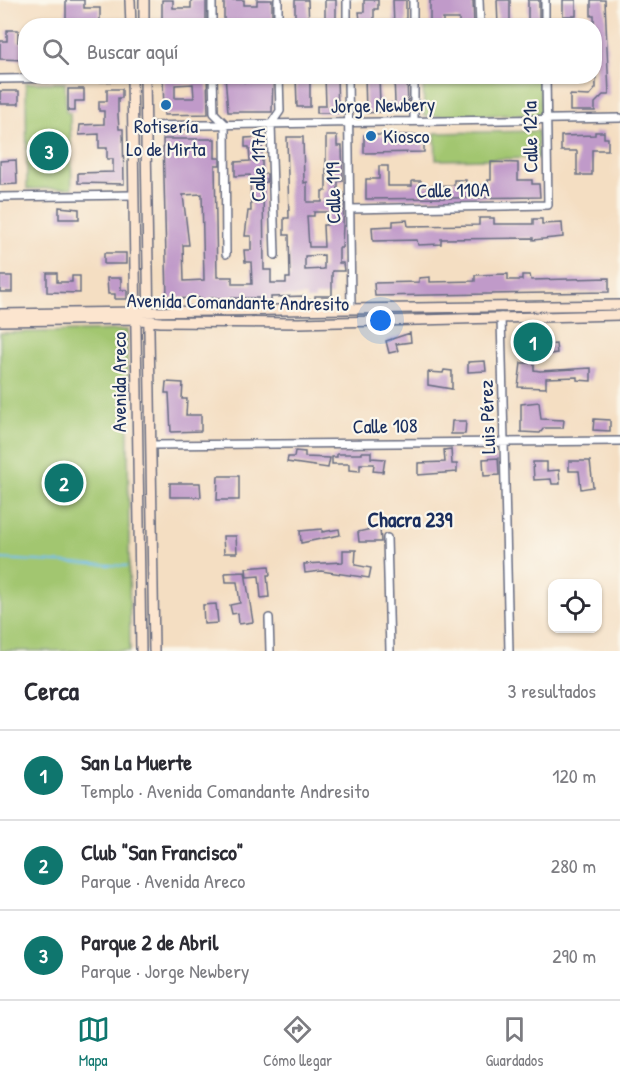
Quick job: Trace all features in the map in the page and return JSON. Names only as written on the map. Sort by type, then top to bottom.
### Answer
[{"type":"main road","points":[[130,0],[131,18]]},
{"type":"main road","points":[[144,0],[144,18]]},
{"type":"main road","name":"Avenida Areco","points":[[132,84],[141,651]]},
{"type":"main road","name":"Avenida Areco","points":[[145,84],[154,651]]},
{"type":"main road","name":"Avenida Comandante Andresito","points":[[0,314],[149,316],[351,308],[620,305]]},
{"type":"main road","name":"Avenida Comandante Andresito","points":[[149,316],[299,323],[620,315]]},
{"type":"main road","name":"Avenida Comandante Andresito","points":[[0,321],[137,316]]},
{"type":"street","points":[[212,0],[212,18]]},
{"type":"street","points":[[278,0],[278,18]]},
{"type":"street","points":[[347,0],[347,18]]},
{"type":"street","points":[[412,0],[413,18]]},
{"type":"street","points":[[479,0],[480,18]]},
{"type":"street","points":[[545,0],[545,18]]},
{"type":"street","points":[[0,79],[18,79]]},
{"type":"street","points":[[213,84],[214,113],[225,124],[226,254]]},
{"type":"street","name":"Calle 117A","points":[[275,255],[271,124],[280,111],[279,84]]},
{"type":"street","name":"Calle 119","points":[[348,84],[351,308]]},
{"type":"street","points":[[414,84],[414,121]]},
{"type":"street","name":"Calle 121a","points":[[546,84],[548,197]]},
{"type":"street","name":"Jorge Newbery","points":[[146,126],[620,118]]},
{"type":"street","points":[[0,197],[134,195]]},
{"type":"street","name":"Calle 110A","points":[[350,208],[548,205],[548,197]]},
{"type":"street","name":"Luis Pérez","points":[[501,317],[508,651]]},
{"type":"street","name":"Calle 108","points":[[151,445],[620,441]]},
{"type":"street","points":[[387,538],[390,651]]},
{"type":"street","points":[[269,618],[270,651]]},
{"type":"green space","points":[[26,84],[65,84],[66,112],[70,113],[72,188],[27,189]]},
{"type":"green space","points":[[423,84],[540,84],[541,115],[424,116]]},
{"type":"green space","points":[[538,131],[538,158],[436,160],[435,133]]},
{"type":"green space","points":[[127,330],[130,651],[0,651],[0,333]]},
{"type":"building","points":[[66,0],[84,0],[84,8],[100,8],[100,18],[66,18]]},
{"type":"building","points":[[162,0],[173,0],[173,8],[191,8],[191,0],[206,0],[206,18],[162,18]]},
{"type":"building","points":[[224,0],[244,0],[244,5],[257,5],[257,0],[272,0],[272,18],[224,18]]},
{"type":"building","points":[[295,0],[308,0],[309,18],[295,18]]},
{"type":"building","points":[[325,0],[336,0],[336,18],[325,18]]},
{"type":"building","points":[[364,0],[378,0],[378,9],[374,9],[374,18],[360,18],[359,12],[364,12]]},
{"type":"building","points":[[393,0],[406,0],[406,18],[394,18]]},
{"type":"building","points":[[430,0],[473,0],[474,18],[430,18]]},
{"type":"building","points":[[497,0],[510,0],[510,18],[498,18]]},
{"type":"building","points":[[528,0],[539,0],[539,18],[528,18]]},
{"type":"building","points":[[563,0],[576,0],[576,16],[563,16]]},
{"type":"building","points":[[591,0],[605,0],[609,95],[603,95],[595,103],[595,111],[570,111],[570,95],[589,96],[596,88],[596,84],[602,84],[602,18],[591,16]]},
{"type":"building","points":[[7,30],[18,30],[18,60],[0,59],[0,41],[7,41]]},
{"type":"building","points":[[163,84],[193,84],[207,84],[208,114],[164,115]],"holes":[[[193,84],[194,98],[175,98],[175,85]]]},
{"type":"building","points":[[226,84],[273,84],[272,112],[228,112]]},
{"type":"building","points":[[296,84],[310,84],[310,107],[297,107]]},
{"type":"building","points":[[325,84],[337,84],[338,113],[317,113],[317,106],[326,106]]},
{"type":"building","points":[[365,84],[379,84],[380,104],[395,103],[394,84],[407,84],[408,110],[366,113]]},
{"type":"building","points":[[68,89],[84,89],[84,101],[75,101],[75,111],[68,111]]},
{"type":"building","points":[[107,89],[122,89],[122,98],[118,98],[118,115],[119,129],[123,129],[124,184],[78,183],[78,173],[113,172],[113,159],[107,159],[107,148],[99,148],[99,134],[79,135],[80,125],[104,124],[104,111],[99,111],[99,101],[107,101]]},
{"type":"building","points":[[0,91],[19,91],[19,104],[0,104]]},
{"type":"building","points":[[595,132],[604,132],[604,138],[608,138],[608,150],[592,150],[592,175],[577,175],[577,151],[561,151],[561,136],[595,135]]},
{"type":"building","points":[[364,135],[424,135],[424,152],[364,153]]},
{"type":"building","points":[[326,136],[337,136],[337,146],[342,146],[343,181],[338,181],[338,203],[344,203],[339,263],[343,263],[344,271],[332,271],[332,296],[315,296],[315,300],[306,300],[306,296],[271,297],[271,302],[259,302],[259,298],[211,298],[211,302],[201,302],[201,298],[167,299],[163,139],[215,139],[215,158],[220,158],[220,165],[215,165],[217,277],[232,277],[232,284],[252,284],[251,262],[245,262],[244,250],[251,250],[251,236],[245,236],[248,211],[251,211],[250,175],[235,176],[235,162],[250,161],[249,147],[245,147],[245,138],[262,137],[262,174],[267,174],[267,182],[263,183],[264,270],[271,270],[271,283],[286,283],[286,278],[290,278],[289,235],[284,235],[284,218],[289,218],[287,137],[303,137],[304,183],[307,182],[307,202],[322,202],[322,191],[326,191]],"holes":[[[202,194],[204,280],[184,281],[183,245],[189,245],[183,195]],[[314,212],[327,212],[327,225],[323,225],[324,247],[309,247],[307,216],[314,216]],[[324,255],[324,269],[305,270],[305,256]]]},
{"type":"building","points":[[16,160],[17,184],[0,185],[0,161]]},
{"type":"building","points":[[491,162],[518,163],[518,180],[532,180],[532,184],[539,184],[540,197],[366,199],[366,179],[379,179],[379,166],[388,166],[388,186],[412,186],[412,181],[421,181],[421,186],[454,185],[454,180],[466,180],[466,185],[488,185],[488,180],[491,180]]},
{"type":"building","points":[[59,207],[79,209],[79,219],[59,219]]},
{"type":"building","points":[[479,218],[494,218],[494,224],[533,224],[533,219],[542,219],[542,224],[562,223],[563,237],[533,240],[533,238],[441,239],[441,244],[418,245],[417,240],[373,241],[372,227],[393,226],[393,221],[407,220],[408,226],[479,225]]},
{"type":"building","points":[[104,253],[126,253],[126,264],[104,264]]},
{"type":"building","points":[[47,273],[57,273],[57,282],[72,282],[72,276],[80,276],[80,293],[47,292]]},
{"type":"building","points":[[508,274],[508,280],[522,280],[522,275],[530,275],[531,280],[609,278],[609,292],[375,296],[374,283],[419,282],[419,278],[430,277],[430,282],[475,281],[475,275]]},
{"type":"building","points":[[0,276],[12,276],[12,292],[0,292]]},
{"type":"building","points":[[107,278],[121,278],[121,290],[127,290],[127,299],[115,299],[115,294],[108,294]]},
{"type":"building","points":[[410,333],[411,342],[396,344],[398,351],[389,353],[386,341]]},
{"type":"building","points":[[534,340],[544,340],[544,345],[556,344],[557,353],[534,356]]},
{"type":"building","points":[[485,361],[486,371],[468,372],[468,362]]},
{"type":"building","points":[[521,363],[534,363],[534,370],[540,371],[591,368],[591,381],[577,380],[577,377],[546,378],[546,388],[518,387]]},
{"type":"building","points":[[444,370],[452,371],[452,389],[428,385],[428,372],[443,373]]},
{"type":"building","points":[[166,382],[183,383],[182,399],[187,399],[186,415],[201,415],[201,431],[171,432],[169,393],[165,393]]},
{"type":"building","points":[[539,402],[541,419],[564,420],[563,428],[544,428],[540,433],[521,432],[521,404]]},
{"type":"building","points":[[594,419],[610,420],[610,431],[593,430]]},
{"type":"building","points":[[452,421],[466,421],[465,434],[451,434]]},
{"type":"building","points":[[451,449],[452,464],[457,464],[457,472],[418,475],[418,463],[445,462],[444,450]]},
{"type":"building","points":[[295,451],[305,452],[305,457],[330,458],[328,468],[287,462],[288,457],[294,457]]},
{"type":"building","points":[[362,452],[371,452],[371,458],[385,459],[383,472],[373,471],[374,464],[360,464],[360,471],[349,470],[349,464],[332,464],[332,457],[337,457],[337,454],[362,454]]},
{"type":"building","points":[[498,458],[499,475],[484,476],[483,459]]},
{"type":"building","points":[[569,461],[590,461],[593,487],[581,489],[579,471],[569,471]]},
{"type":"building","points":[[533,462],[547,462],[547,471],[559,470],[560,484],[552,484],[551,479],[534,480]]},
{"type":"building","points":[[218,476],[239,476],[239,500],[217,500]]},
{"type":"building","points":[[170,483],[200,483],[201,497],[170,497]]},
{"type":"building","points":[[322,529],[322,532],[339,529],[340,535],[301,543],[300,531]]},
{"type":"building","points":[[380,529],[381,542],[359,542],[358,532]]},
{"type":"building","points":[[223,536],[236,536],[237,553],[224,553]]},
{"type":"building","points":[[343,550],[356,550],[355,565],[371,568],[369,578],[321,571],[305,573],[304,564],[343,562]]},
{"type":"building","points":[[269,566],[270,575],[267,575],[269,597],[261,598],[259,576],[247,577],[246,568]]},
{"type":"building","points":[[245,572],[253,622],[239,624],[238,613],[232,614],[230,605],[240,603],[237,582],[226,582],[225,573]]},
{"type":"building","points":[[216,604],[218,623],[204,624],[203,605]]},
{"type":"waterway","points":[[0,559],[127,566]]},
{"type":"place","name":"Rotisería Lo de Mirta","points":[[166,105]]},
{"type":"place","name":"Kiosco","points":[[371,136]]},
{"type":"place","name":"Parque 2 de Abril","points":[[49,151]]},
{"type":"place","name":"San La Muerte","points":[[533,342]]},
{"type":"place","name":"Club \"San Francisco\"","points":[[64,483]]},
{"type":"district","name":"Chacra 239","points":[[410,520]]}]
